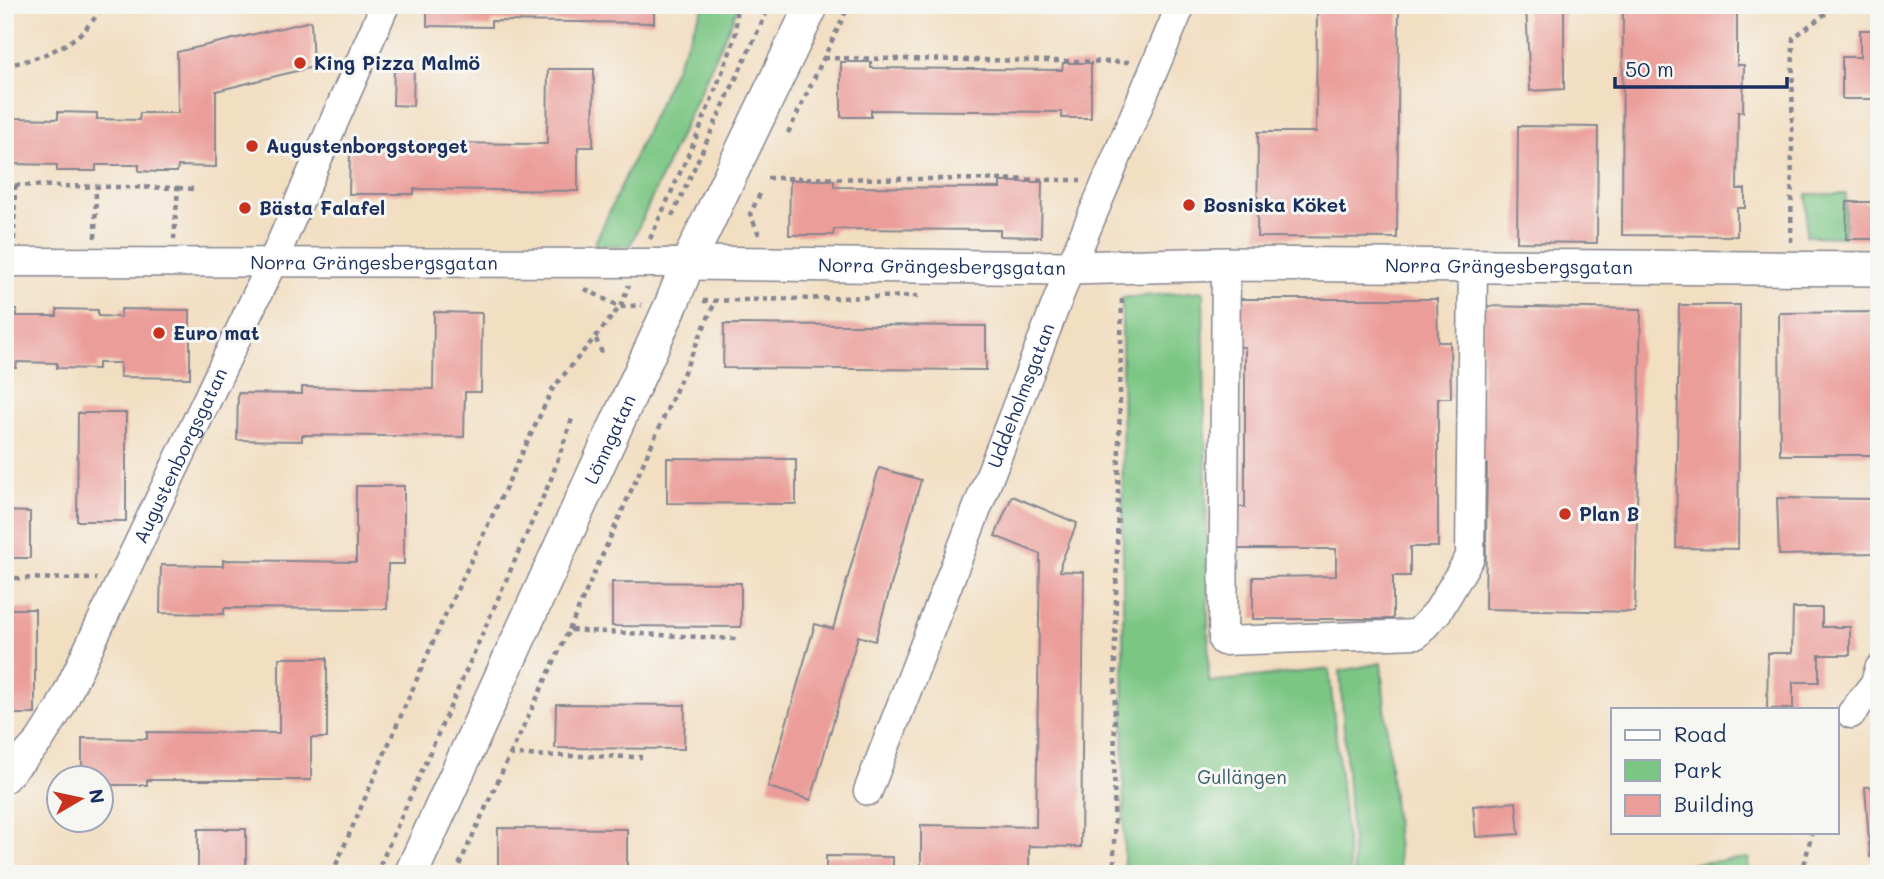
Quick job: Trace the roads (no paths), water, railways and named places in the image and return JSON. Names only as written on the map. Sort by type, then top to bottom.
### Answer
[{"type":"street","name":"Augustenborgsgatan","points":[[5,778],[39,741],[60,708],[273,261],[385,5]]},
{"type":"street","name":"Lönngatan","points":[[411,874],[688,263],[812,5]]},
{"type":"street","name":"Uddeholmsgatan","points":[[868,791],[1070,268],[1181,5]]},
{"type":"street","name":"Norra Grängesbergsgatan","points":[[9,262],[640,261],[1070,268],[1226,264],[1879,269]]},
{"type":"street","points":[[1226,264],[1223,641],[1417,634],[1438,611],[1470,557],[1473,265]]},
{"type":"street","points":[[1851,714],[1875,683],[1879,669]]},
{"type":"place","name":"King Pizza Malmö","points":[[300,63]]},
{"type":"place","name":"Augustenborgstorget","points":[[252,146]]},
{"type":"place","name":"Bosniska Köket","points":[[1189,205]]},
{"type":"place","name":"Bästa Falafel","points":[[245,208]]},
{"type":"place","name":"Euro mat","points":[[159,333]]},
{"type":"place","name":"Plan B","points":[[1565,514]]},
{"type":"park label","name":"Gullängen","points":[[1242,777]]}]
